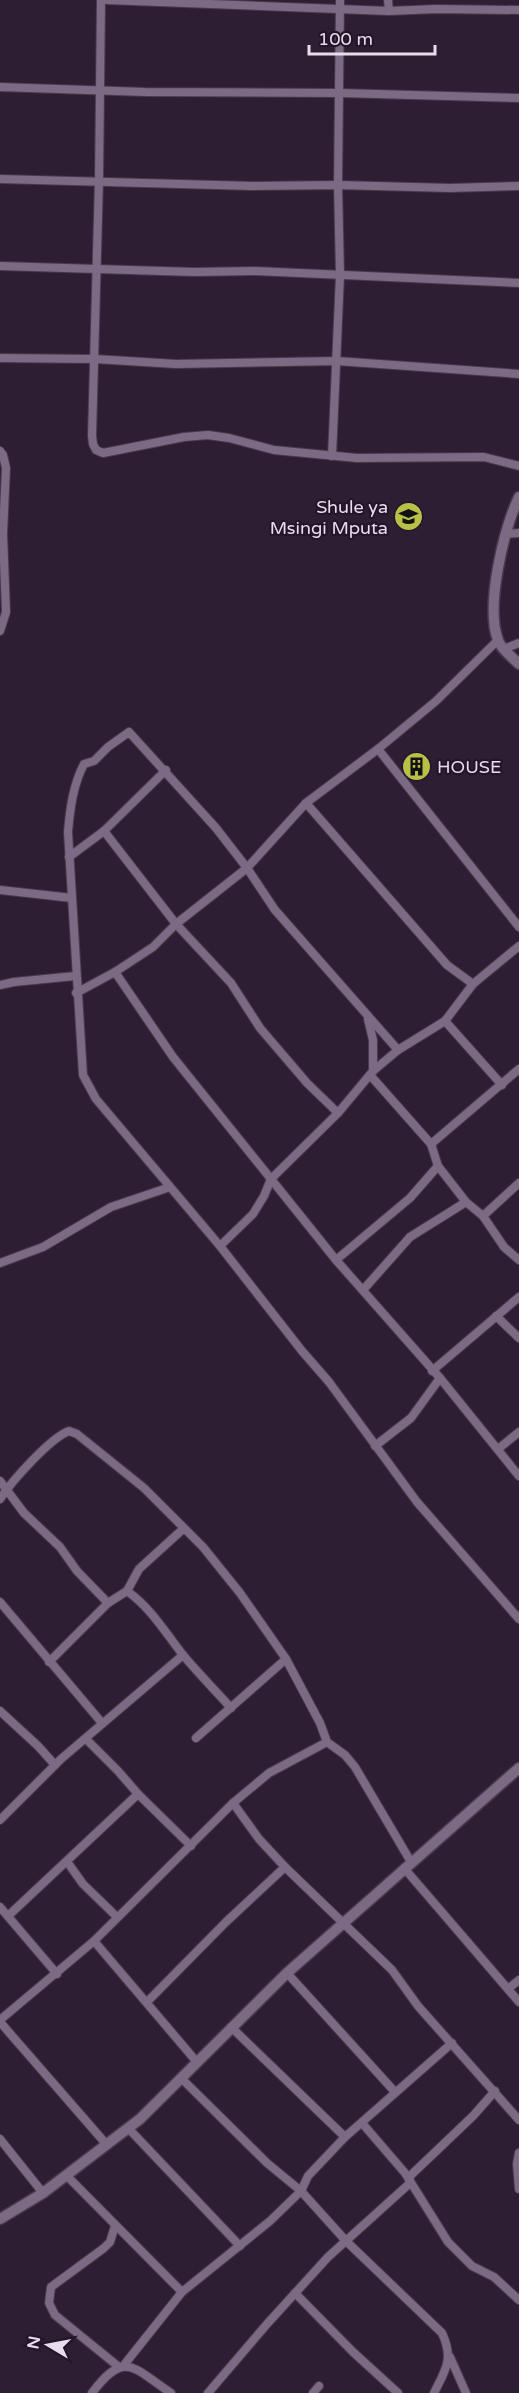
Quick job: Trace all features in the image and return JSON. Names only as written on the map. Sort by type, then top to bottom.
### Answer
[{"type":"street","points":[[101,0],[92,435],[93,444],[99,452],[124,450],[184,437],[208,435],[274,450],[332,456],[357,458],[484,457],[519,466]]},
{"type":"street","points":[[107,0],[340,4],[389,11],[519,10]]},
{"type":"street","points":[[388,0],[389,11]]},
{"type":"street","points":[[332,456],[340,275],[338,185],[340,4]]},
{"type":"street","points":[[0,87],[519,98]]},
{"type":"street","points":[[0,178],[252,186],[338,185],[450,188],[519,186]]},
{"type":"street","points":[[0,266],[96,267],[150,271],[255,271],[519,283]]},
{"type":"street","points":[[0,358],[95,359],[176,364],[337,361],[519,374]]},
{"type":"street","points":[[0,451],[6,468],[3,534],[6,612],[0,631]]},
{"type":"street","points":[[519,497],[506,534],[495,591],[495,623],[501,645],[519,664]]},
{"type":"street","points":[[506,534],[519,533]]},
{"type":"street","points":[[76,993],[115,972],[153,947],[176,924],[247,867],[306,803],[378,749],[501,645],[519,643]]},
{"type":"street","points":[[398,1050],[275,910],[247,867],[166,770],[129,732],[108,747],[94,761],[84,764],[70,808],[68,832],[76,993],[83,1075],[96,1099],[220,1246],[329,1382],[425,1511],[519,1619]]},
{"type":"street","points":[[378,749],[519,927]]},
{"type":"street","points":[[69,858],[104,831],[166,770]]},
{"type":"street","points":[[306,803],[447,965],[473,984]]},
{"type":"street","points":[[104,831],[176,924],[231,983],[260,1028],[307,1083],[338,1113]]},
{"type":"street","points":[[0,890],[72,898]]},
{"type":"street","points":[[220,1246],[253,1214],[271,1179],[338,1113],[371,1073],[398,1050],[445,1022],[473,984],[519,946]]},
{"type":"street","points":[[115,972],[173,1057],[336,1260],[440,1378],[519,1476]]},
{"type":"street","points":[[0,986],[14,982],[75,976]]},
{"type":"street","points":[[360,1007],[369,1021],[373,1040],[371,1073],[431,1144],[438,1167],[466,1202],[483,1215],[504,1247],[519,1260]]},
{"type":"street","points":[[445,1022],[502,1085]]},
{"type":"street","points":[[431,1144],[519,1069]]},
{"type":"street","points":[[336,1260],[410,1198],[438,1167]]},
{"type":"street","points":[[483,1215],[519,1183]]},
{"type":"street","points":[[0,1263],[43,1247],[111,1207],[170,1187]]},
{"type":"street","points":[[363,1290],[410,1237],[466,1202]]},
{"type":"street","points":[[432,1371],[519,1297]]},
{"type":"street","points":[[496,1316],[519,1338]]},
{"type":"street","points":[[375,1446],[411,1418],[440,1378]]},
{"type":"street","points":[[0,1499],[7,1489],[61,1435],[73,1432],[144,1488],[202,1547],[240,1593],[286,1659],[320,1723],[327,1742],[345,1755],[355,1767],[408,1865],[519,2002]]},
{"type":"street","points":[[498,1449],[519,1432]]},
{"type":"street","points":[[0,1481],[24,1513],[60,1548],[77,1571],[108,1603]]},
{"type":"street","points":[[49,1662],[108,1603],[127,1591],[139,1569],[183,1529]]},
{"type":"street","points":[[127,1591],[140,1600],[183,1655],[231,1708]]},
{"type":"street","points":[[0,1602],[102,1723]]},
{"type":"street","points":[[0,1820],[55,1765],[183,1655]]},
{"type":"street","points":[[196,1738],[286,1659]]},
{"type":"street","points":[[0,1711],[55,1765]]},
{"type":"street","points":[[86,1739],[191,1846]]},
{"type":"street","points":[[107,2145],[0,2021],[94,1941],[232,1803],[269,1773],[327,1742]]},
{"type":"street","points":[[0,2219],[67,2176],[129,2129],[287,1973],[519,1768]]},
{"type":"street","points":[[8,1916],[68,1863],[138,1794]]},
{"type":"street","points":[[232,1803],[285,1867],[392,1970],[418,2006],[519,2120]]},
{"type":"street","points":[[68,1863],[83,1884],[117,1917]]},
{"type":"street","points":[[147,2002],[226,1922],[285,1867]]},
{"type":"street","points":[[0,1907],[57,1974]]},
{"type":"street","points":[[94,1941],[196,2061]]},
{"type":"street","points":[[287,1973],[395,2092]]},
{"type":"street","points":[[508,1988],[519,1980]]},
{"type":"street","points":[[231,2026],[345,2137]]},
{"type":"street","points":[[92,2393],[106,2375],[122,2366],[182,2292],[270,2221],[301,2191],[308,2176],[345,2137],[452,2043]]},
{"type":"street","points":[[181,2078],[267,2163],[301,2191],[346,2241],[442,2333],[448,2346],[448,2365],[434,2393]]},
{"type":"street","points":[[208,2393],[295,2293],[346,2241],[410,2184],[410,2176],[473,2116],[495,2091]]},
{"type":"street","points":[[362,2123],[405,2173],[441,2233],[454,2248],[472,2266],[494,2277],[519,2301]]},
{"type":"street","points":[[129,2129],[240,2246]]},
{"type":"street","points":[[0,2139],[42,2193]]},
{"type":"street","points":[[519,2153],[517,2164],[519,2189]]},
{"type":"street","points":[[67,2176],[182,2292]]},
{"type":"street","points":[[115,2226],[110,2242],[51,2287],[48,2296],[55,2315],[122,2366],[136,2369],[171,2393]]},
{"type":"street","points":[[295,2293],[360,2359],[398,2393]]},
{"type":"street","points":[[449,2356],[466,2393]]},
{"type":"place","name":"Shule ya Msingi Mputa","points":[[409,517]]},
{"type":"place","name":"HOUSE","points":[[416,767]]}]
